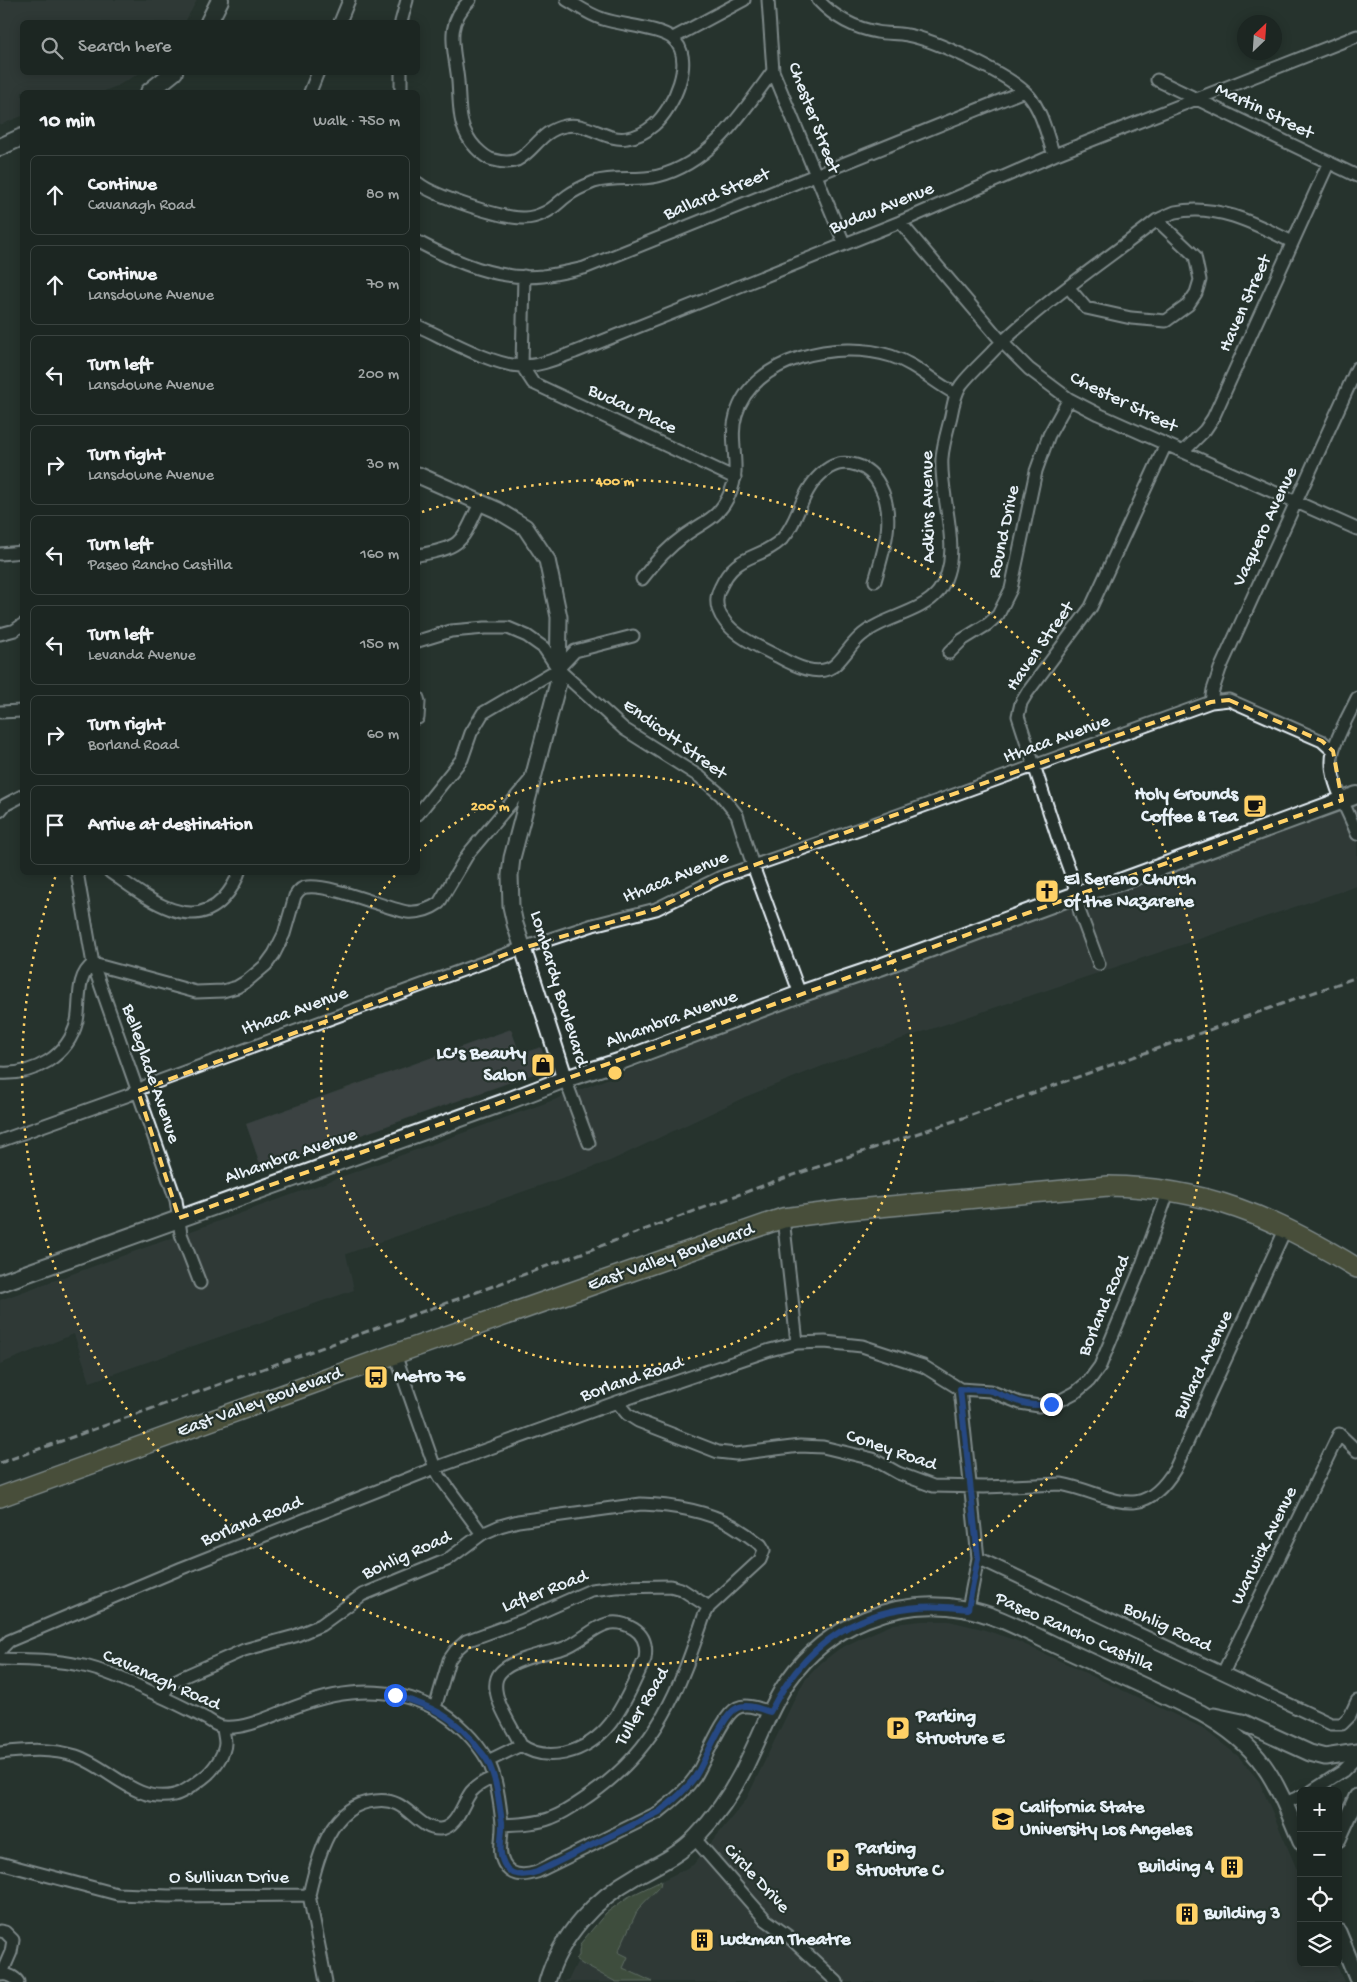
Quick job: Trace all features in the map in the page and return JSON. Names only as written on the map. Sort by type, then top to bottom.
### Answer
[{"type":"main road","points":[[210,20],[220,0]]},
{"type":"main road","points":[[152,90],[170,75]]},
{"type":"main road","points":[[0,148],[20,138]]},
{"type":"main road","name":"Alhambra Avenue","points":[[0,1283],[508,1101],[565,1078],[621,1061],[800,994],[880,967],[1076,895],[1120,882],[1350,798]]},
{"type":"main road","name":"East Valley Boulevard","points":[[0,1497],[395,1354],[783,1218],[846,1210],[1108,1186],[1148,1187],[1169,1190],[1230,1205],[1260,1216],[1286,1228],[1357,1268]]},
{"type":"street","points":[[341,20],[349,0]]},
{"type":"street","points":[[402,20],[407,0]]},
{"type":"street","points":[[470,0],[462,7],[452,34],[458,81],[459,116],[470,143],[481,154],[497,161],[515,161],[549,132],[566,126],[580,126],[615,138],[627,138],[642,134],[663,116],[682,79],[684,64],[680,49],[673,38],[663,33],[603,19],[567,0]]},
{"type":"street","points":[[673,38],[744,0]]},
{"type":"street","name":"Chester Street","points":[[768,0],[773,71],[844,243]]},
{"type":"street","points":[[818,0],[839,18],[859,28],[924,39],[997,72],[1018,85],[1036,105],[1054,155]]},
{"type":"street","name":"Budau Avenue","points":[[420,327],[501,363],[522,366],[539,364],[575,352],[900,222],[1054,155],[1357,36]]},
{"type":"street","points":[[420,184],[440,196],[508,216],[524,218],[536,216],[547,212],[578,189],[595,182],[656,177],[672,172],[697,158],[714,145],[730,127],[773,71]]},
{"type":"street","points":[[311,90],[317,75]]},
{"type":"street","points":[[401,75],[401,90]]},
{"type":"street","name":"Martin Street","points":[[1157,80],[1357,176]]},
{"type":"street","name":"Ballard Street","points":[[420,243],[466,266],[491,272],[542,276],[584,268],[1024,91]]},
{"type":"street","name":"Haven Street","points":[[1183,452],[1205,430],[1213,418],[1329,162]]},
{"type":"street","name":"Adkins Avenue","points":[[875,581],[886,542],[889,518],[885,495],[875,477],[861,467],[848,463],[835,464],[821,474],[810,486],[784,536],[773,546],[741,562],[724,578],[717,594],[718,609],[726,623],[743,637],[796,665],[820,671],[835,666],[852,644],[865,632],[927,602],[936,594],[944,582],[951,547],[942,473],[942,456],[956,394],[971,373],[1002,342],[1030,317],[1158,220],[1175,212],[1209,211],[1231,215],[1292,242]]},
{"type":"street","points":[[1069,288],[1086,308],[1131,318],[1166,320],[1188,306],[1196,293],[1200,280],[1195,256],[1158,220]]},
{"type":"street","name":"Chester Street","points":[[900,222],[1002,342],[1029,369],[1069,399],[1357,530]]},
{"type":"street","points":[[522,366],[524,276]]},
{"type":"street","points":[[642,579],[660,556],[685,535],[707,523],[721,510],[735,478],[733,432],[736,414],[744,397],[758,380],[788,361],[825,351],[864,350],[890,356],[908,363],[956,394]]},
{"type":"street","name":"Budau Place","points":[[522,366],[534,384],[735,478]]},
{"type":"street","name":"Vaquero Avenue","points":[[1211,702],[1220,669],[1357,368]]},
{"type":"street","name":"Round Drive","points":[[949,653],[962,640],[988,624],[998,615],[1005,603],[1013,579],[1036,471],[1049,435],[1069,399]]},
{"type":"street","name":"Haven Street","points":[[1098,964],[1073,880],[1018,716],[1021,703],[1091,607],[1166,444]]},
{"type":"street","name":"Lombardy Boulevard","points":[[420,476],[497,510],[525,527],[547,560],[559,617],[558,683],[517,837],[510,875],[512,906],[522,948],[565,1078],[589,1143]]},
{"type":"street","points":[[420,555],[455,546],[465,535],[480,503]]},
{"type":"street","points":[[0,554],[20,552]]},
{"type":"street","points":[[0,634],[15,630],[20,626]]},
{"type":"street","name":"Endicott Street","points":[[420,640],[451,631],[485,628],[508,628],[527,636],[544,648],[558,669],[624,729],[700,777],[721,795],[737,815],[753,866],[800,994]]},
{"type":"street","points":[[420,812],[462,759],[471,733],[483,713],[558,669],[575,651],[633,636]]},
{"type":"street","points":[[1357,698],[1333,751],[1332,760],[1335,778],[1350,798],[1357,834]]},
{"type":"street","name":"Ithaca Avenue","points":[[0,1141],[522,948],[593,925],[656,908],[720,877],[1034,767],[1211,702],[1229,700],[1322,741],[1333,751]]},
{"type":"street","points":[[0,712],[20,711]]},
{"type":"street","points":[[0,1073],[16,1074],[32,1070],[54,1058],[67,1043],[77,1022],[82,976],[86,968],[93,964],[196,992],[223,991],[247,981],[266,965],[284,934],[295,896],[306,887],[322,887],[407,912],[415,913],[432,909],[439,903],[468,854],[533,776]]},
{"type":"street","points":[[0,811],[6,805],[20,797]]},
{"type":"street","name":"Belleglade Avenue","points":[[78,875],[93,964],[176,1200],[181,1234],[200,1283]]},
{"type":"street","points":[[115,875],[168,909],[194,914],[207,911],[219,903],[237,875]]},
{"type":"street","name":"Borland Road","points":[[0,1650],[8,1641],[182,1568],[435,1468],[617,1402],[760,1353],[797,1343],[825,1342],[862,1346],[923,1366],[960,1389],[990,1391],[1020,1404],[1038,1406],[1061,1400],[1076,1392],[1089,1381],[1100,1366],[1140,1270],[1169,1190]]},
{"type":"street","points":[[783,1218],[797,1343]]},
{"type":"street","name":"Bullard Avenue","points":[[1136,1502],[1158,1492],[1175,1469],[1286,1228]]},
{"type":"street","points":[[395,1354],[435,1468],[482,1534]]},
{"type":"street","points":[[960,1389],[978,1558],[968,1609]]},
{"type":"street","name":"Coney Road","points":[[617,1402],[627,1414],[638,1421],[718,1452],[736,1454],[800,1446],[823,1448],[873,1459],[898,1473],[933,1486],[970,1487],[1061,1484],[1073,1486],[1108,1499],[1136,1502]]},
{"type":"street","name":"Warwick Avenue","points":[[1223,1673],[1339,1434],[1357,1451]]},
{"type":"street","name":"Bohlig Road","points":[[162,1696],[170,1683],[184,1676],[244,1650],[295,1636],[321,1626],[362,1595],[447,1560],[482,1534],[518,1521],[642,1504],[656,1505],[707,1516],[730,1524],[761,1545],[764,1550]]},
{"type":"street","name":"Tuller Road","points":[[502,1825],[550,1819],[560,1814],[604,1785],[635,1758],[661,1719],[680,1684],[704,1616],[709,1607],[760,1560],[764,1550]]},
{"type":"street","name":"Bohlig Road","points":[[978,1558],[1331,1724],[1342,1724],[1350,1716],[1357,1701]]},
{"type":"street","name":"Lafler Road","points":[[435,1708],[449,1660],[466,1641],[522,1621],[591,1590],[616,1587],[670,1586],[681,1589],[709,1607]]},
{"type":"street","name":"Paseo Rancho Castilla","points":[[547,1982],[562,1948],[576,1926],[589,1911],[620,1886],[664,1861],[695,1839],[716,1814],[747,1764],[770,1712],[784,1687],[798,1668],[820,1646],[850,1626],[869,1618],[904,1608],[928,1606],[968,1609],[1007,1623],[1202,1713],[1225,1726],[1256,1754],[1271,1776],[1297,1832]]},
{"type":"street","points":[[608,1624],[630,1626],[639,1632],[645,1641],[647,1651],[645,1660],[620,1708],[602,1734],[584,1747],[555,1755],[537,1754],[521,1745],[496,1694],[495,1685],[501,1670],[547,1652],[564,1648],[596,1628],[608,1624]]},
{"type":"street","name":"Cavanagh Road","points":[[0,1659],[49,1661],[80,1665],[162,1696],[223,1728],[250,1724],[304,1703],[350,1692],[395,1695],[435,1708],[461,1728],[488,1761]]},
{"type":"street","points":[[521,1745],[488,1761],[502,1825],[501,1853],[504,1864],[517,1875],[526,1876],[659,1812],[670,1804],[695,1776],[725,1720],[732,1711],[744,1706],[770,1712]]},
{"type":"street","points":[[1202,1713],[1242,1722],[1310,1753],[1325,1757],[1357,1752]]},
{"type":"street","points":[[0,1753],[24,1750],[53,1750],[77,1756],[99,1767],[138,1792],[154,1796],[174,1795],[207,1775],[220,1757],[225,1744],[223,1728]]},
{"type":"street","points":[[1318,1787],[1343,1771],[1357,1757]]},
{"type":"street","name":"O Sullivan Drive","points":[[0,1863],[117,1894],[168,1896],[309,1895],[326,1840],[334,1825],[357,1806],[367,1801],[381,1800],[397,1804],[429,1827],[440,1829],[450,1825],[456,1818],[472,1790],[493,1778]]},
{"type":"street","points":[[1341,1832],[1357,1797]]},
{"type":"street","points":[[1285,1803],[1297,1798]]},
{"type":"street","name":"Circle Drive","points":[[695,1839],[766,1920],[788,1936],[837,1982]]},
{"type":"street","points":[[309,1895],[326,1982]]},
{"type":"street","points":[[0,1931],[5,1932],[12,1940],[11,1952],[1,1975],[11,1976],[18,1982]]},
{"type":"street","points":[[1342,1942],[1357,1978]]},
{"type":"highlighted area","points":[[1229,700],[1322,741],[1333,751],[1342,800],[179,1218],[138,1091],[523,948],[656,909],[721,877],[1211,702]]},
{"type":"shaded area","points":[[0,0],[197,0],[186,20],[20,20],[20,75],[136,75],[107,90],[20,90],[20,117],[0,125]]},
{"type":"shaded area","points":[[1357,800],[1357,886],[830,1063],[745,1097],[610,1161],[346,1254],[354,1290],[90,1382],[74,1334],[0,1364],[0,1300],[565,1096],[803,999]]},
{"type":"shaded area","points":[[511,1029],[520,1054],[541,1047],[548,1069],[262,1170],[246,1124]]},
{"type":"shaded area","name":"California State University Los Angeles","points":[[949,1621],[982,1629],[1017,1641],[1201,1727],[1238,1756],[1259,1781],[1297,1870],[1297,1967],[1338,1967],[1344,1982],[563,1982],[569,1979],[580,1956],[639,1892],[693,1865],[746,1800],[798,1692],[805,1680],[821,1663],[839,1649],[894,1624]]},
{"type":"green space","points":[[661,1881],[660,1886],[638,1909],[618,1952],[628,1957],[623,1968],[653,1982],[616,1982],[575,1959],[579,1956],[580,1944],[606,1913],[628,1897]]},
{"type":"railway","points":[[0,1463],[477,1292],[770,1183],[963,1118],[1357,977]]},
{"type":"place","name":"Holy Grounds Coffee & Tea","points":[[1255,806]]},
{"type":"place","name":"El Sereno Church of the Nazarene","points":[[1047,891]]},
{"type":"place","name":"LC's Beauty Salon","points":[[543,1065]]},
{"type":"place","name":"Metro 76","points":[[376,1377]]},
{"type":"place","name":"Parking Structure E","points":[[898,1728]]},
{"type":"place","name":"California State University Los Angeles","points":[[1003,1819]]},
{"type":"place","name":"Parking Structure C","points":[[838,1860]]},
{"type":"place","name":"Building 4","points":[[1232,1867]]},
{"type":"place","name":"Building 3","points":[[1187,1914]]},
{"type":"place","name":"Luckman Theatre","points":[[702,1940]]},
{"type":"route","points":[[395,1695],[435,1708],[461,1728],[473,1742],[488,1761],[497,1791],[502,1825],[501,1853],[504,1864],[517,1875],[526,1876],[537,1872],[659,1812],[670,1804],[695,1776],[725,1720],[732,1711],[744,1706],[770,1712],[784,1687],[798,1668],[811,1654],[833,1636],[869,1618],[904,1608],[928,1606],[968,1609],[978,1558],[960,1389],[990,1391],[1020,1404],[1038,1406],[1051,1404]]}]
